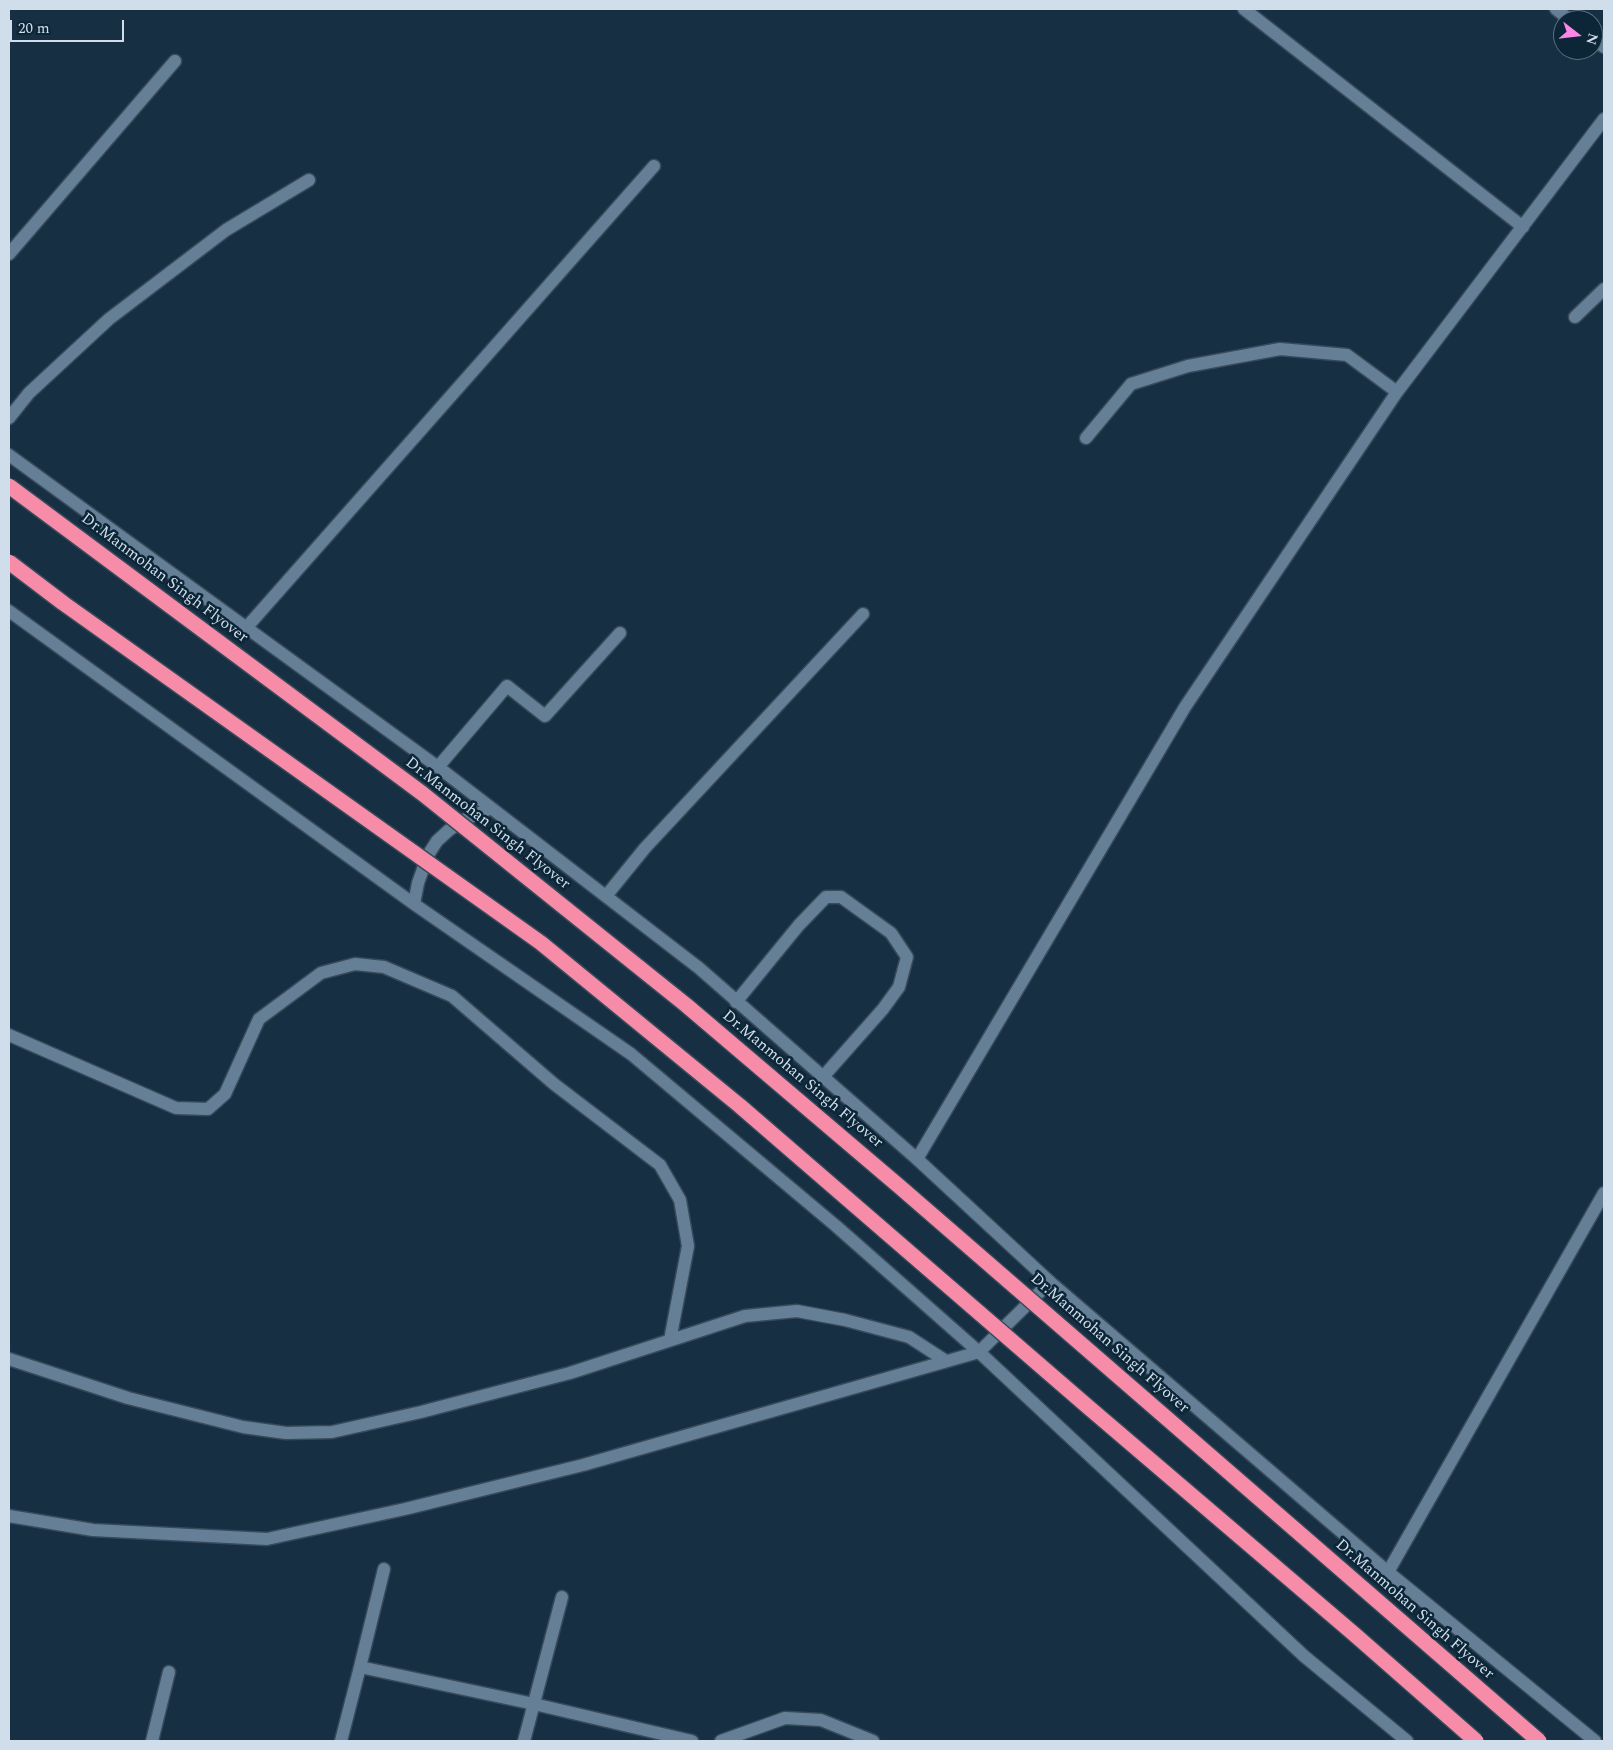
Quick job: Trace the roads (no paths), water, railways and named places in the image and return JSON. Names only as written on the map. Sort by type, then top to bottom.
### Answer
[{"type":"highway","name":"Dr.Manmohan Singh Flyover","points":[[9,486],[424,794],[686,1005],[1035,1303],[1539,1741]]},
{"type":"highway","points":[[9,562],[63,604],[541,943],[740,1106],[1476,1741]]},
{"type":"street","points":[[1244,9],[1523,227]]},
{"type":"street","points":[[9,254],[174,61]]},
{"type":"street","points":[[917,1159],[1185,707],[1397,392],[1604,119]]},
{"type":"street","points":[[246,628],[654,166]]},
{"type":"street","points":[[9,418],[29,393],[109,319],[226,230],[309,180]]},
{"type":"street","points":[[1575,317],[1604,289]]},
{"type":"street","points":[[1086,438],[1131,384],[1188,366],[1280,349],[1347,355],[1397,392]]},
{"type":"street","points":[[9,455],[438,768],[699,968],[822,1078],[917,1159],[1050,1282],[1388,1572],[1595,1741]]},
{"type":"street","points":[[9,611],[414,904],[631,1054],[836,1226],[979,1352],[1304,1656],[1407,1741]]},
{"type":"street","points":[[606,896],[645,848],[863,614]]},
{"type":"street","points":[[438,768],[507,686],[545,716],[620,633]]},
{"type":"street","points":[[414,904],[418,883],[428,855],[437,841],[449,830],[466,819],[491,808]]},
{"type":"street","points":[[736,1002],[799,925],[826,898],[841,897],[891,933],[907,957],[899,987],[883,1009],[822,1078]]},
{"type":"street","points":[[9,1035],[176,1108],[208,1109],[226,1094],[259,1019],[322,973],[355,964],[384,967],[452,996],[554,1084],[660,1165],[680,1200],[688,1246],[670,1340]]},
{"type":"street","points":[[1388,1572],[1604,1193]]},
{"type":"street","points":[[9,1516],[93,1530],[267,1539],[405,1509],[583,1464],[979,1352],[1050,1282]]},
{"type":"street","points":[[9,1359],[128,1398],[243,1427],[286,1433],[332,1432],[421,1412],[570,1372],[745,1316],[797,1311],[845,1320],[909,1337],[946,1361]]},
{"type":"street","points":[[341,1741],[384,1569]]},
{"type":"street","points":[[524,1741],[562,1597]]},
{"type":"street","points":[[360,1667],[534,1704],[692,1741]]},
{"type":"street","points":[[152,1741],[169,1672]]},
{"type":"street","points":[[721,1741],[784,1718],[821,1720],[873,1741]]}]
